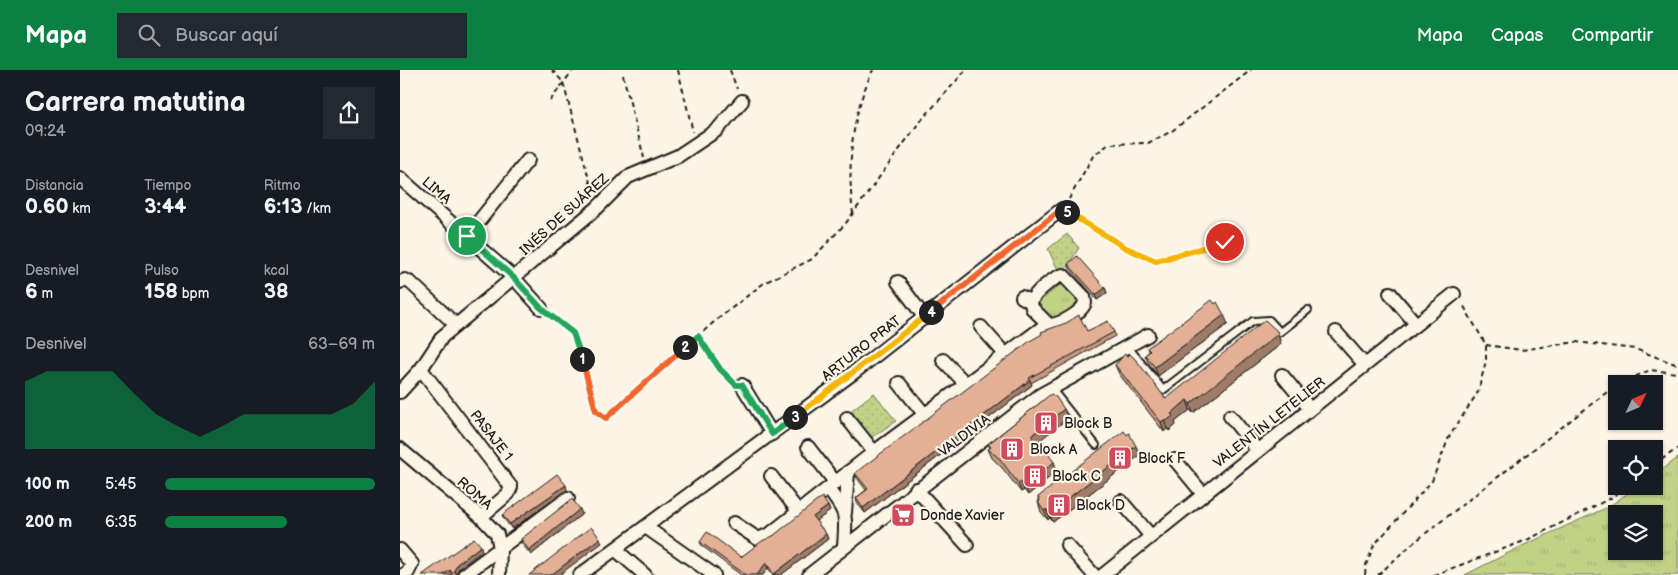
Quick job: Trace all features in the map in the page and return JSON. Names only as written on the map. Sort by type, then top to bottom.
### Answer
[{"type":"street","name":"INÉS DE SUÁREZ","points":[[400,392],[421,369],[442,337],[597,208],[614,188],[628,177],[678,156],[717,130],[742,101]]},
{"type":"street","points":[[467,236],[528,160]]},
{"type":"street","name":"LIMA","points":[[401,180],[514,278],[541,308]]},
{"type":"street","name":"ARTURO PRAT","points":[[580,575],[647,528],[925,318],[1062,209]]},
{"type":"street","points":[[734,523],[758,539],[763,538],[1005,354],[1047,324],[1059,324],[1081,309],[1085,305],[1084,297],[1063,275],[1058,276],[1026,300],[1047,324]]},
{"type":"street","points":[[400,282],[405,280],[411,283],[456,325]]},
{"type":"street","points":[[898,282],[925,318]]},
{"type":"street","points":[[1390,293],[1416,324]]},
{"type":"street","name":"VALENTÍN LETELIER","points":[[1103,575],[1150,535],[1454,294]]},
{"type":"street","points":[[981,327],[1005,354]]},
{"type":"street","points":[[1336,332],[1365,365]]},
{"type":"street","name":"VALDIVIA","points":[[809,575],[916,489],[1051,388],[1148,335]]},
{"type":"street","points":[[943,360],[966,384]]},
{"type":"street","name":"PASAJE 1","points":[[421,369],[511,487],[508,494],[481,517]]},
{"type":"street","points":[[1282,376],[1310,409]]},
{"type":"street","points":[[899,383],[925,415]]},
{"type":"street","points":[[742,385],[772,434]]},
{"type":"street","points":[[1230,416],[1258,450]]},
{"type":"street","points":[[847,418],[874,452]]},
{"type":"street","points":[[808,447],[832,486],[845,513],[847,521],[844,546]]},
{"type":"street","name":"ROMA","points":[[400,449],[481,517],[497,534],[500,548],[499,575]]},
{"type":"street","points":[[1174,460],[1203,494]]},
{"type":"street","points":[[845,513],[848,472]]},
{"type":"street","points":[[771,476],[798,511]]},
{"type":"street","points":[[916,489],[967,546]]},
{"type":"street","points":[[464,575],[568,498]]},
{"type":"street","points":[[1121,501],[1150,535]]},
{"type":"street","points":[[647,528],[714,575]]},
{"type":"street","points":[[1067,544],[1094,575]]},
{"type":"street","points":[[400,550],[412,564],[408,572],[403,575]]},
{"type":"street","points":[[616,550],[645,575]]},
{"type":"lane","points":[[1128,347],[1163,390],[1253,321],[1269,320],[1280,332],[1308,310]]},
{"type":"lane","points":[[1051,388],[1096,445]]},
{"type":"path","points":[[552,70],[563,82],[597,208]]},
{"type":"path","points":[[550,101],[573,70]]},
{"type":"path","points":[[678,70],[696,144]]},
{"type":"path","points":[[730,70],[742,101]]},
{"type":"path","points":[[853,214],[849,180],[853,136],[862,93],[874,70]]},
{"type":"path","points":[[541,308],[573,333],[589,378],[596,411],[606,418],[698,336],[764,283],[812,259],[853,214],[918,124],[966,70]]},
{"type":"path","points":[[1225,242],[1156,261],[1126,248],[1062,209],[1080,182],[1093,156],[1098,152],[1109,144],[1148,143],[1172,131],[1251,70]]},
{"type":"path","points":[[623,75],[648,170]]},
{"type":"path","points":[[1365,575],[1366,565],[1374,544],[1432,481],[1449,437],[1478,392],[1486,361],[1486,345],[1469,313],[1454,294]]},
{"type":"path","points":[[698,336],[720,369],[736,385],[742,385]]},
{"type":"path","points":[[1486,345],[1521,350],[1576,342],[1635,349],[1678,365]]},
{"type":"path","points":[[1639,375],[1650,370],[1678,372]]},
{"type":"path","points":[[1378,575],[1412,544],[1608,392]]},
{"type":"path","points":[[1663,459],[1678,448]]},
{"type":"path","points":[[1434,575],[1526,540],[1615,495]]},
{"type":"green space","points":[[1067,234],[1079,248],[1064,271],[1059,272],[1048,249]]},
{"type":"green space","points":[[1065,281],[1082,303],[1051,321],[1036,304]]},
{"type":"green space","points":[[874,393],[896,421],[869,439],[849,412]]},
{"type":"green space","points":[[1678,458],[1678,575],[1465,575],[1520,547],[1608,507],[1608,560],[1663,560],[1663,505],[1611,505],[1625,495],[1663,495],[1663,469]]},
{"type":"building","points":[[1077,256],[1105,288],[1096,295],[1068,264]]},
{"type":"building","points":[[1212,300],[1215,304],[1217,302],[1224,315],[1155,367],[1145,355],[1150,351],[1147,348]]},
{"type":"building","points":[[1079,315],[1087,331],[1108,321],[1114,332],[1029,378],[1030,380],[863,508],[856,498],[868,489],[855,473],[1030,341],[1042,334],[1041,332],[1066,323]]},
{"type":"building","points":[[1265,320],[1278,334],[1190,404],[1187,400],[1165,422],[1164,420],[1161,422],[1115,365],[1125,354],[1127,356],[1130,354],[1166,399]]},
{"type":"building","points":[[1051,394],[1056,397],[1064,409],[1031,436],[1042,450],[1044,448],[1054,462],[1025,486],[1021,481],[1018,483],[1000,459],[988,449],[991,447],[988,444]]},
{"type":"building","points":[[1124,431],[1127,435],[1129,433],[1136,446],[1049,513],[1046,509],[1044,511],[1038,502],[1040,501],[1038,497]]},
{"type":"building","points":[[557,474],[566,485],[510,524],[502,515]]},
{"type":"building","points":[[822,497],[828,506],[813,517],[826,534],[774,574],[766,563],[757,575],[746,575],[700,542],[707,532],[741,557],[762,541],[773,536]]},
{"type":"building","points":[[572,499],[580,509],[529,550],[521,539]]},
{"type":"building","points":[[591,527],[600,538],[551,575],[529,575]]},
{"type":"building","points":[[474,538],[481,546],[457,564],[454,571],[457,575],[454,575],[450,570],[443,575],[422,575]]},
{"type":"place","name":"Block B","points":[[1046,423]]},
{"type":"place","name":"Block A","points":[[1012,449]]},
{"type":"place","name":"Block F","points":[[1120,458]]},
{"type":"place","name":"Block C","points":[[1035,476]]},
{"type":"place","name":"Block D","points":[[1059,505]]},
{"type":"place","name":"Donde Xavier","points":[[903,515]]},
{"type":"route","points":[[467,236],[514,278],[541,308],[573,333],[589,378],[596,411],[606,418],[698,336],[720,369],[736,385],[742,385],[772,434],[856,371],[1062,209],[1126,248],[1156,261],[1225,242]]}]
